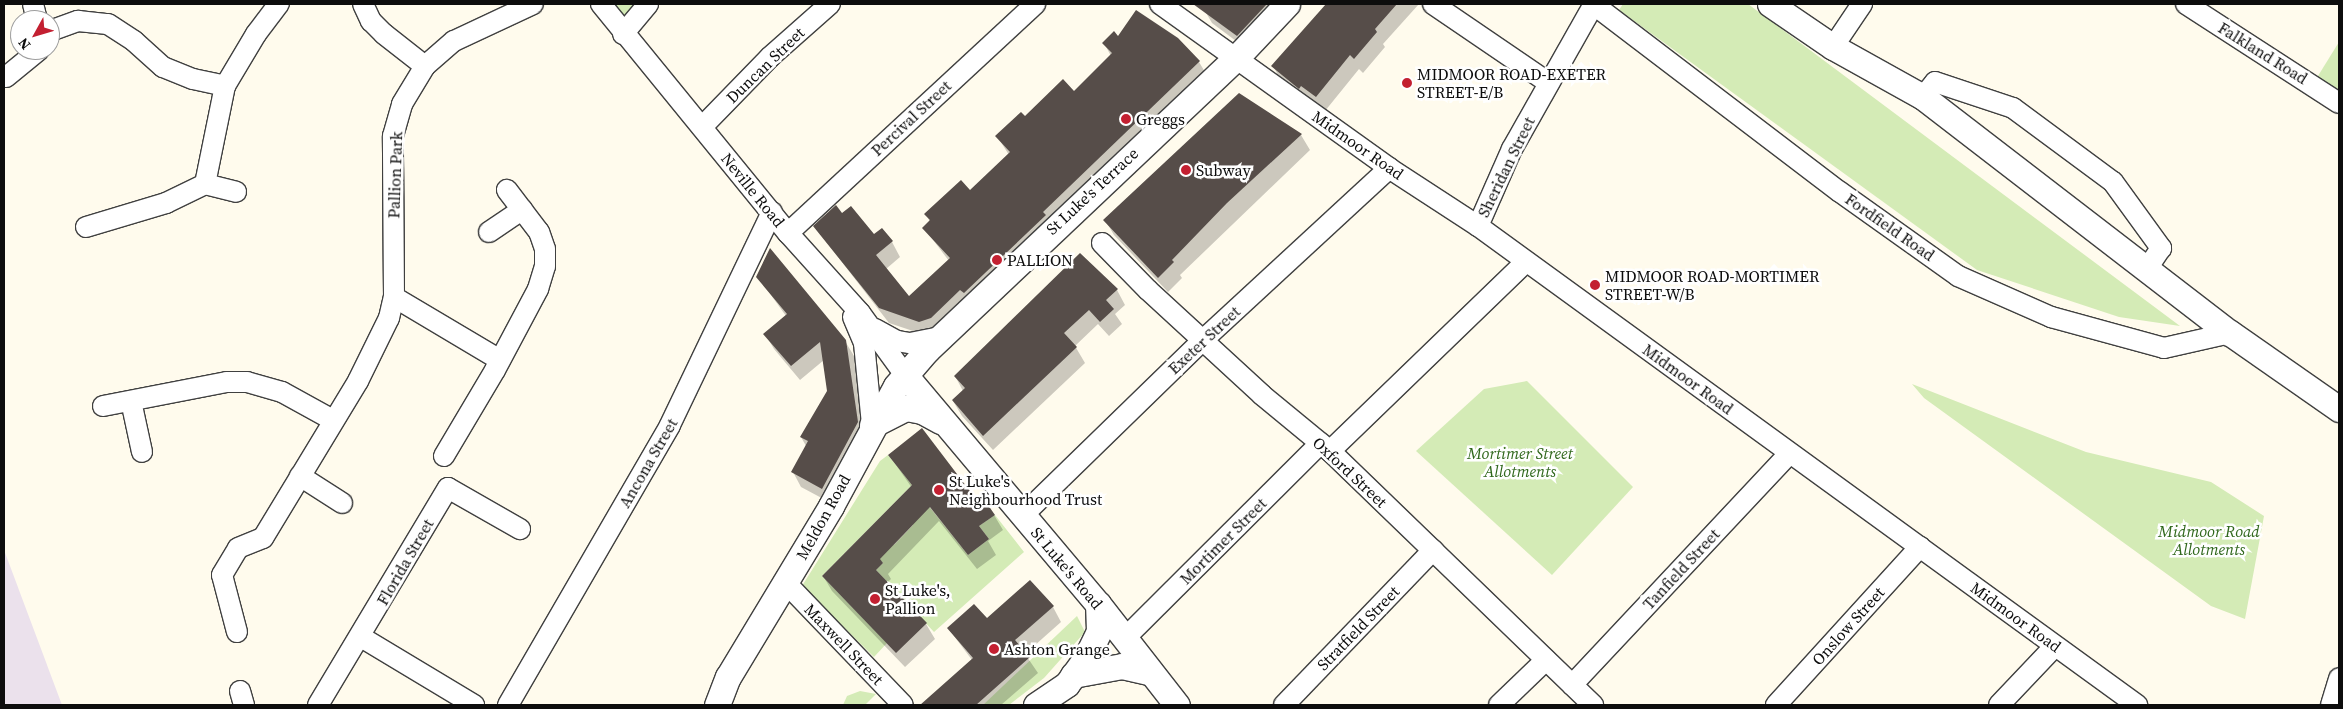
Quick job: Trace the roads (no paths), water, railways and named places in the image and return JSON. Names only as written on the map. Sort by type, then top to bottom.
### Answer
[{"type":"street","points":[[205,184],[225,86],[256,34],[279,4]]},
{"type":"street","points":[[363,4],[371,22],[425,66]]},
{"type":"street","name":"Pallion Park","points":[[237,632],[222,575],[238,548],[263,538],[381,338],[394,297],[393,136],[402,104],[425,66],[472,29],[533,4]]},
{"type":"street","name":"Neville Road","points":[[601,4],[623,34],[788,233],[869,324],[905,375]]},
{"type":"street","points":[[623,34],[648,4]]},
{"type":"street","name":"Duncan Street","points":[[702,127],[770,57],[830,4]]},
{"type":"street","name":"Percival Street","points":[[788,233],[1035,4]]},
{"type":"street","name":"Midmoor Road","points":[[1160,4],[1389,168],[1478,226],[2138,705]]},
{"type":"street","name":"St Luke's Terrace","points":[[941,337],[1235,59],[1287,4]]},
{"type":"street","points":[[1433,4],[1549,83]]},
{"type":"street","name":"Sheridan Street","points":[[1478,226],[1512,149],[1593,4]]},
{"type":"street","name":"Fordfield Road","points":[[1593,4],[1840,192],[1958,276],[2051,317],[2164,348],[2230,332]]},
{"type":"street","points":[[1770,4],[1833,47],[1923,97],[2230,332],[2339,409]]},
{"type":"street","points":[[1833,47],[1862,4]]},
{"type":"street","name":"Falkland Road","points":[[2186,4],[2339,102]]},
{"type":"street","points":[[60,27],[78,20],[108,24],[134,41],[162,67],[192,79],[225,86]]},
{"type":"street","points":[[6,77],[26,60]]},
{"type":"street","points":[[1923,97],[1935,82],[2013,108],[2113,182],[2161,248],[2147,269]]},
{"type":"street","name":"Exeter Street","points":[[1022,516],[1204,339],[1389,168]]},
{"type":"street","points":[[86,227],[166,203],[205,184],[236,192]]},
{"type":"street","points":[[444,456],[500,360],[538,288],[545,266],[545,249],[538,232],[507,190]]},
{"type":"street","points":[[489,232],[522,210]]},
{"type":"street","name":"Ancona Street","points":[[508,705],[670,425],[772,212]]},
{"type":"street","name":"Oxford Street","points":[[1102,244],[1148,290],[1204,339],[1262,395],[1326,447],[1593,705]]},
{"type":"street","name":"Mortimer Street","points":[[1125,638],[1326,447],[1526,262]]},
{"type":"street","points":[[840,290],[864,343],[872,425],[906,408],[914,408],[951,429]]},
{"type":"street","points":[[394,297],[500,360]]},
{"type":"street","points":[[869,324],[898,341],[910,343],[941,337]]},
{"type":"street","points":[[941,337],[928,372],[938,405],[951,429]]},
{"type":"street","name":"Meldon Road","points":[[717,705],[728,677],[831,506],[872,425],[905,375],[941,337]]},
{"type":"street","name":"St Luke's Road","points":[[905,375],[1098,604],[1125,638],[1148,672],[1177,705]]},
{"type":"street","points":[[103,406],[227,382],[247,382],[282,392],[333,420]]},
{"type":"street","points":[[131,401],[142,452]]},
{"type":"street","name":"Tanfield Street","points":[[1572,685],[1790,453]]},
{"type":"street","points":[[300,476],[342,503]]},
{"type":"street","name":"Florida Street","points":[[318,705],[361,637],[448,488],[520,528]]},
{"type":"street","name":"Onslow Street","points":[[1776,705],[1920,547]]},
{"type":"street","name":"Stratfield Street","points":[[1284,705],[1433,550]]},
{"type":"street","name":"Maxwell Street","points":[[785,582],[903,705]]},
{"type":"street","points":[[1036,705],[1067,684],[1073,675],[1098,631],[1098,604]]},
{"type":"street","points":[[361,637],[474,705]]},
{"type":"street","points":[[1999,705],[2056,646]]},
{"type":"street","points":[[1499,705],[1546,660]]},
{"type":"street","points":[[1073,675],[1122,666],[1148,672]]},
{"type":"street","points":[[712,705],[728,677]]},
{"type":"street","points":[[2331,705],[2339,678]]},
{"type":"place","name":"MIDMOOR ROAD-EXETER STREET-E/B","points":[[1407,83]]},
{"type":"place","name":"Greggs","points":[[1126,119]]},
{"type":"place","name":"Subway","points":[[1186,170]]},
{"type":"place","name":"PALLION","points":[[997,260]]},
{"type":"place","name":"MIDMOOR ROAD-MORTIMER STREET-W/B","points":[[1595,285]]},
{"type":"place","name":"St Luke's Neighbourhood Trust","points":[[939,490]]},
{"type":"place","name":"St Luke's, Pallion","points":[[875,599]]},
{"type":"place","name":"Ashton Grange","points":[[994,649]]},
{"type":"park label","name":"Mortimer Street Allotments","points":[[1520,462]]},
{"type":"park label","name":"Midmoor Road Allotments","points":[[2209,540]]}]
